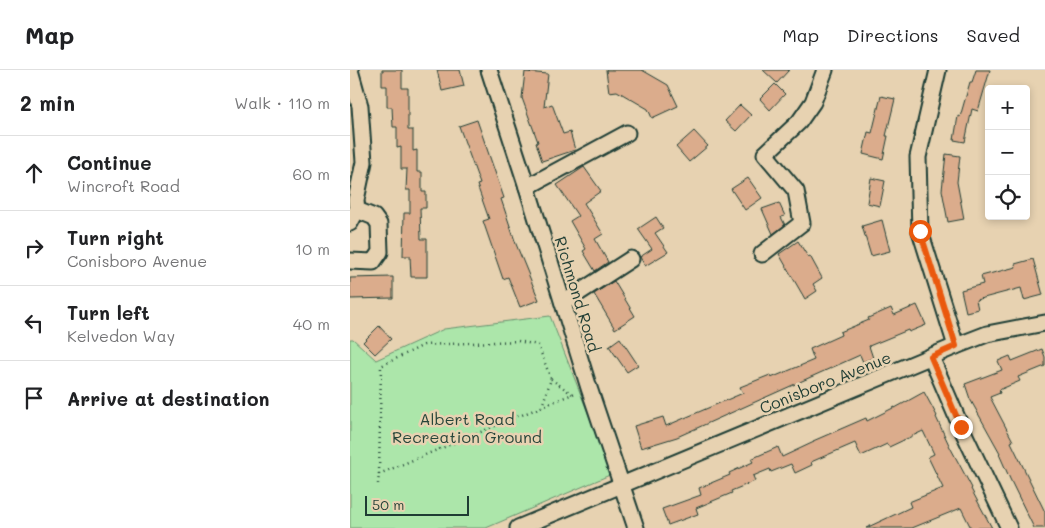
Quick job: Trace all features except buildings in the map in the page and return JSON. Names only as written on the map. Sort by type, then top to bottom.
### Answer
[{"type":"street","points":[[350,70],[360,106],[364,162],[353,216],[374,217],[380,224],[380,252],[372,262],[350,261]]},
{"type":"street","name":"Richmond Road","points":[[489,70],[589,388],[636,528]]},
{"type":"street","points":[[762,254],[802,223],[796,191],[764,154],[799,122],[813,102],[825,70]]},
{"type":"street","points":[[932,72],[918,156],[920,231],[956,346]]},
{"type":"street","points":[[527,187],[626,133]]},
{"type":"street","points":[[563,303],[631,260]]},
{"type":"street","name":"Conisboro Avenue","points":[[518,528],[956,346],[987,334],[1045,323]]},
{"type":"street","points":[[931,357],[961,427],[1009,528]]},
{"type":"path","points":[[378,484],[381,366],[424,345],[518,342],[538,345],[551,379],[572,394]]},
{"type":"path","points":[[542,406],[551,379]]},
{"type":"path","points":[[379,474],[589,388]]},
{"type":"green space","name":"Albert Road Recreation Ground","points":[[550,316],[612,474],[486,528],[350,528],[350,339],[353,339],[376,360],[444,329]]},
{"type":"route","points":[[920,231],[956,346],[931,357],[961,427]]}]
